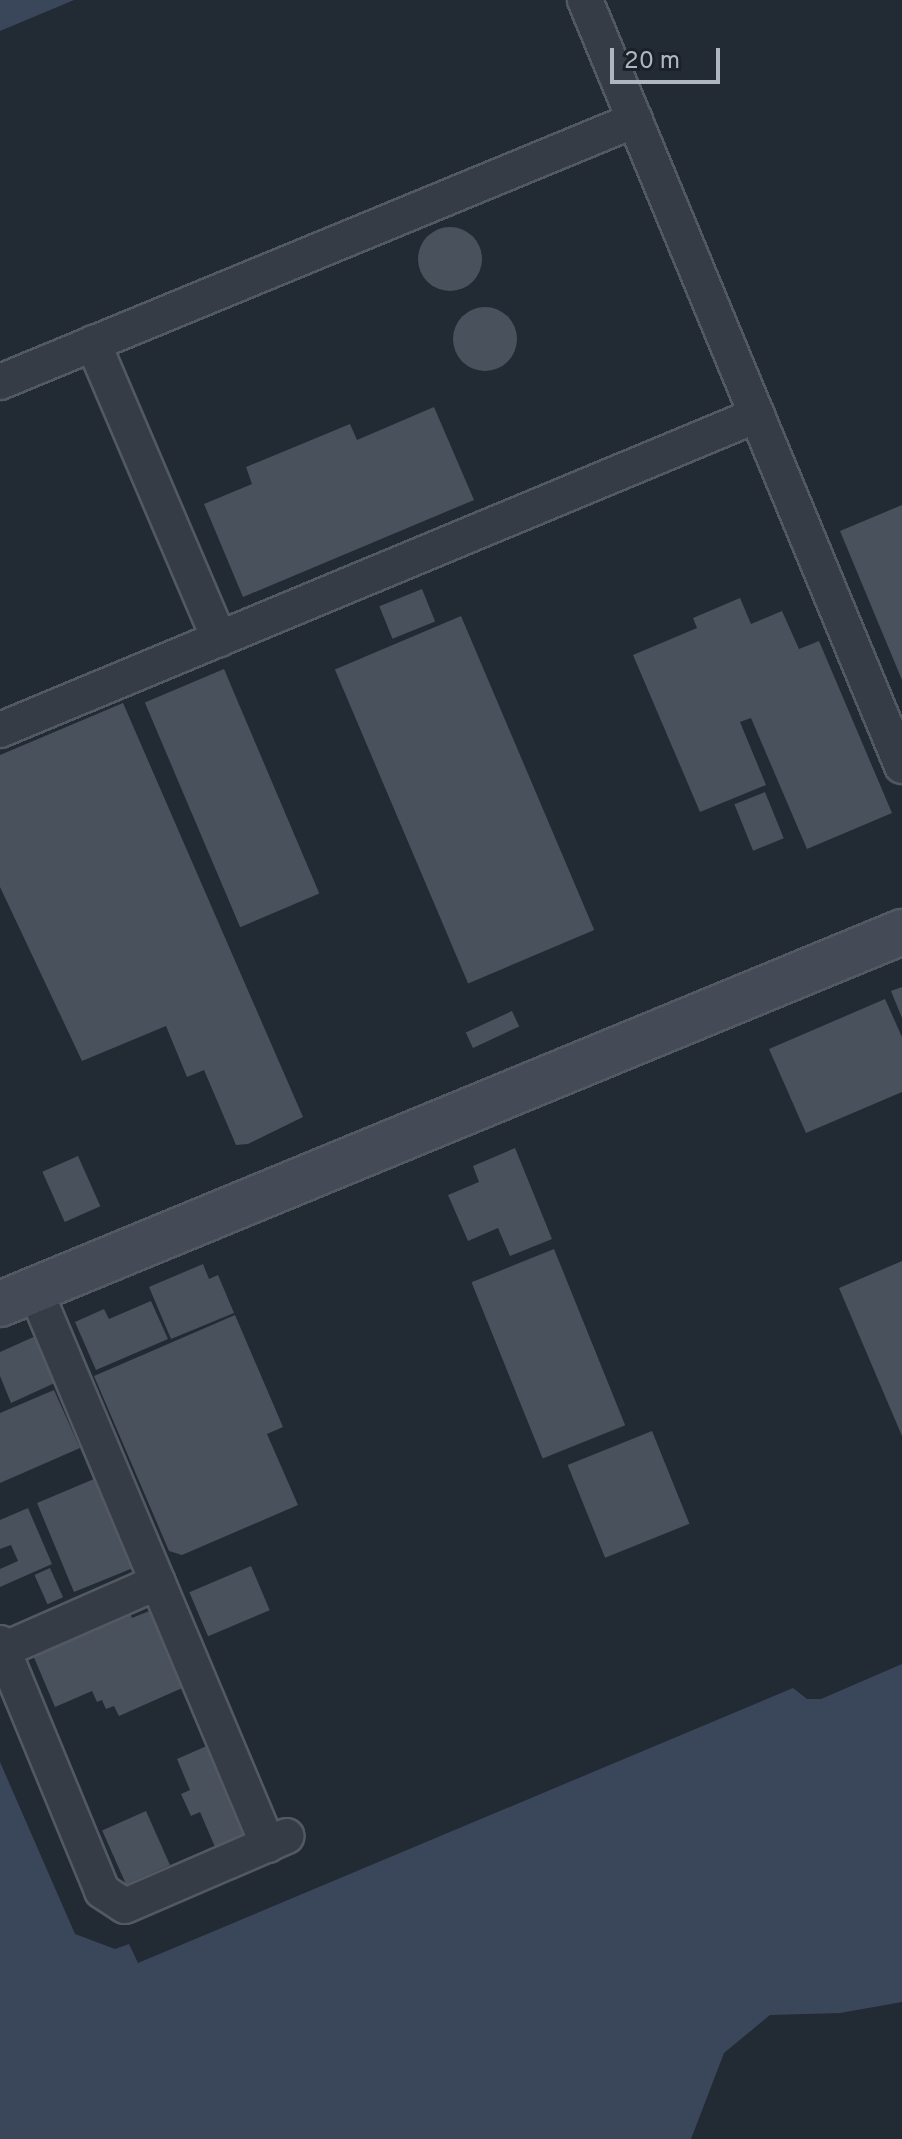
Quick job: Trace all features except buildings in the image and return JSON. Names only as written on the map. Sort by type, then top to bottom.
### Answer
[{"type":"street","points":[[585,0],[902,766]]},
{"type":"street","points":[[0,382],[635,120]]},
{"type":"street","points":[[93,343],[219,639]]},
{"type":"street","points":[[0,730],[757,415]]},
{"type":"street","points":[[158,1582],[2,1646],[102,1891],[125,1906],[277,1840],[158,1582],[17,1297],[902,932]]},
{"type":"water","points":[[0,0],[74,0],[0,31]]},
{"type":"water","points":[[902,1664],[902,2002],[840,2013],[770,2015],[724,2053],[691,2139],[0,2139],[0,1762],[75,1934],[115,1949],[129,1944],[138,1963],[793,1688],[807,1699],[821,1699]]}]
